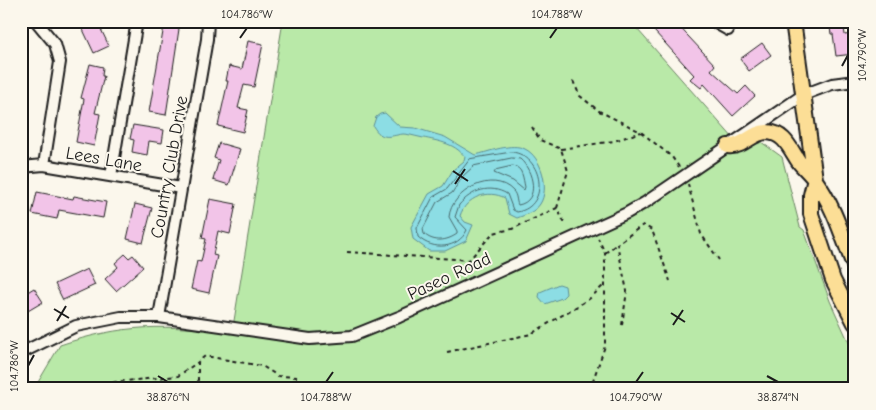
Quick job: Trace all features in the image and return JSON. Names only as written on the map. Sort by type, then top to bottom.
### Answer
[{"type":"main road","points":[[793,21],[814,179],[810,195],[811,214],[833,280],[855,323]]},
{"type":"main road","points":[[728,146],[737,147],[759,134],[775,135],[790,146],[828,202],[855,268]]},
{"type":"street","points":[[36,21],[55,44],[60,62],[44,165]]},
{"type":"street","points":[[111,176],[136,21]]},
{"type":"street","name":"Country Club Drive","points":[[159,317],[207,39],[208,21]]},
{"type":"street","points":[[712,21],[728,30]]},
{"type":"street","name":"Paseo Road","points":[[21,353],[76,326],[121,317],[159,317],[300,338],[342,338],[399,317],[594,228],[646,202],[803,95],[832,84],[855,81]]},
{"type":"street","name":"Lees Lane","points":[[21,167],[44,165],[182,188]]},
{"type":"path","points":[[573,81],[580,96],[599,111],[641,132],[672,158],[685,174],[701,234],[718,260]]},
{"type":"path","points":[[532,127],[540,140],[561,149],[614,141],[641,132]]},
{"type":"path","points":[[561,149],[568,171],[558,208],[565,224]]},
{"type":"path","points":[[347,252],[469,260],[493,233],[512,229],[558,208]]},
{"type":"path","points":[[605,253],[643,225],[652,230],[670,281]]},
{"type":"path","points":[[590,389],[605,346],[605,253],[594,228]]},
{"type":"path","points":[[617,244],[627,291],[622,325]]},
{"type":"path","points":[[447,352],[532,334],[589,299],[604,285]]},
{"type":"path","points":[[98,389],[115,382],[178,376],[205,356],[262,366],[278,376],[299,376]]},
{"type":"path","points":[[198,362],[198,389]]},
{"type":"green space","points":[[283,21],[630,21],[741,147],[757,139],[782,157],[800,227],[804,230],[830,301],[855,356],[855,389],[34,389],[60,345],[83,338],[125,330],[165,327],[232,333]]},
{"type":"water","points":[[385,113],[400,127],[415,128],[445,137],[475,155],[507,147],[525,149],[536,159],[543,174],[544,190],[540,204],[533,211],[517,218],[509,214],[505,198],[492,194],[478,196],[467,204],[460,216],[465,222],[473,225],[466,241],[445,251],[429,251],[413,239],[411,227],[429,194],[443,186],[453,170],[464,161],[465,157],[456,148],[438,141],[405,134],[383,136],[373,126],[376,117]]},
{"type":"water","points":[[559,284],[565,286],[566,294],[562,298],[545,304],[539,297],[540,292]]},
{"type":"building","points":[[79,21],[97,21],[109,46],[94,53]]},
{"type":"building","points":[[645,21],[674,21],[715,65],[711,70],[738,94],[746,86],[755,96],[733,116],[704,84],[701,88],[690,79],[694,75]]},
{"type":"building","points":[[829,21],[843,21],[845,35],[852,34],[854,54],[836,56]]},
{"type":"building","points":[[164,26],[179,29],[166,115],[149,112]]},
{"type":"building","points":[[248,41],[263,44],[254,87],[244,85],[238,108],[248,110],[243,132],[218,126],[228,81],[226,81],[229,66],[242,69]]},
{"type":"building","points":[[762,43],[771,55],[749,71],[740,59]]},
{"type":"building","points":[[90,64],[103,67],[102,76],[104,76],[95,113],[100,114],[94,146],[76,142],[84,99],[81,98]]},
{"type":"building","points":[[133,125],[164,130],[162,143],[149,141],[147,155],[132,152],[134,140],[130,139]]},
{"type":"building","points":[[219,143],[240,149],[229,185],[213,180],[219,160],[214,158]]},
{"type":"building","points":[[37,192],[73,199],[74,196],[106,202],[103,218],[59,210],[57,219],[32,214]]},
{"type":"building","points":[[210,199],[236,204],[230,234],[218,231],[213,255],[217,256],[209,293],[191,289],[197,261],[201,262],[206,239],[202,238]]},
{"type":"building","points":[[135,204],[152,208],[143,243],[127,239]]},
{"type":"building","points":[[125,254],[129,258],[133,255],[143,267],[116,291],[105,279],[118,267],[115,263]]},
{"type":"building","points":[[87,269],[95,285],[63,300],[55,284]]},
{"type":"building","points":[[34,288],[43,302],[21,315],[21,296]]}]
